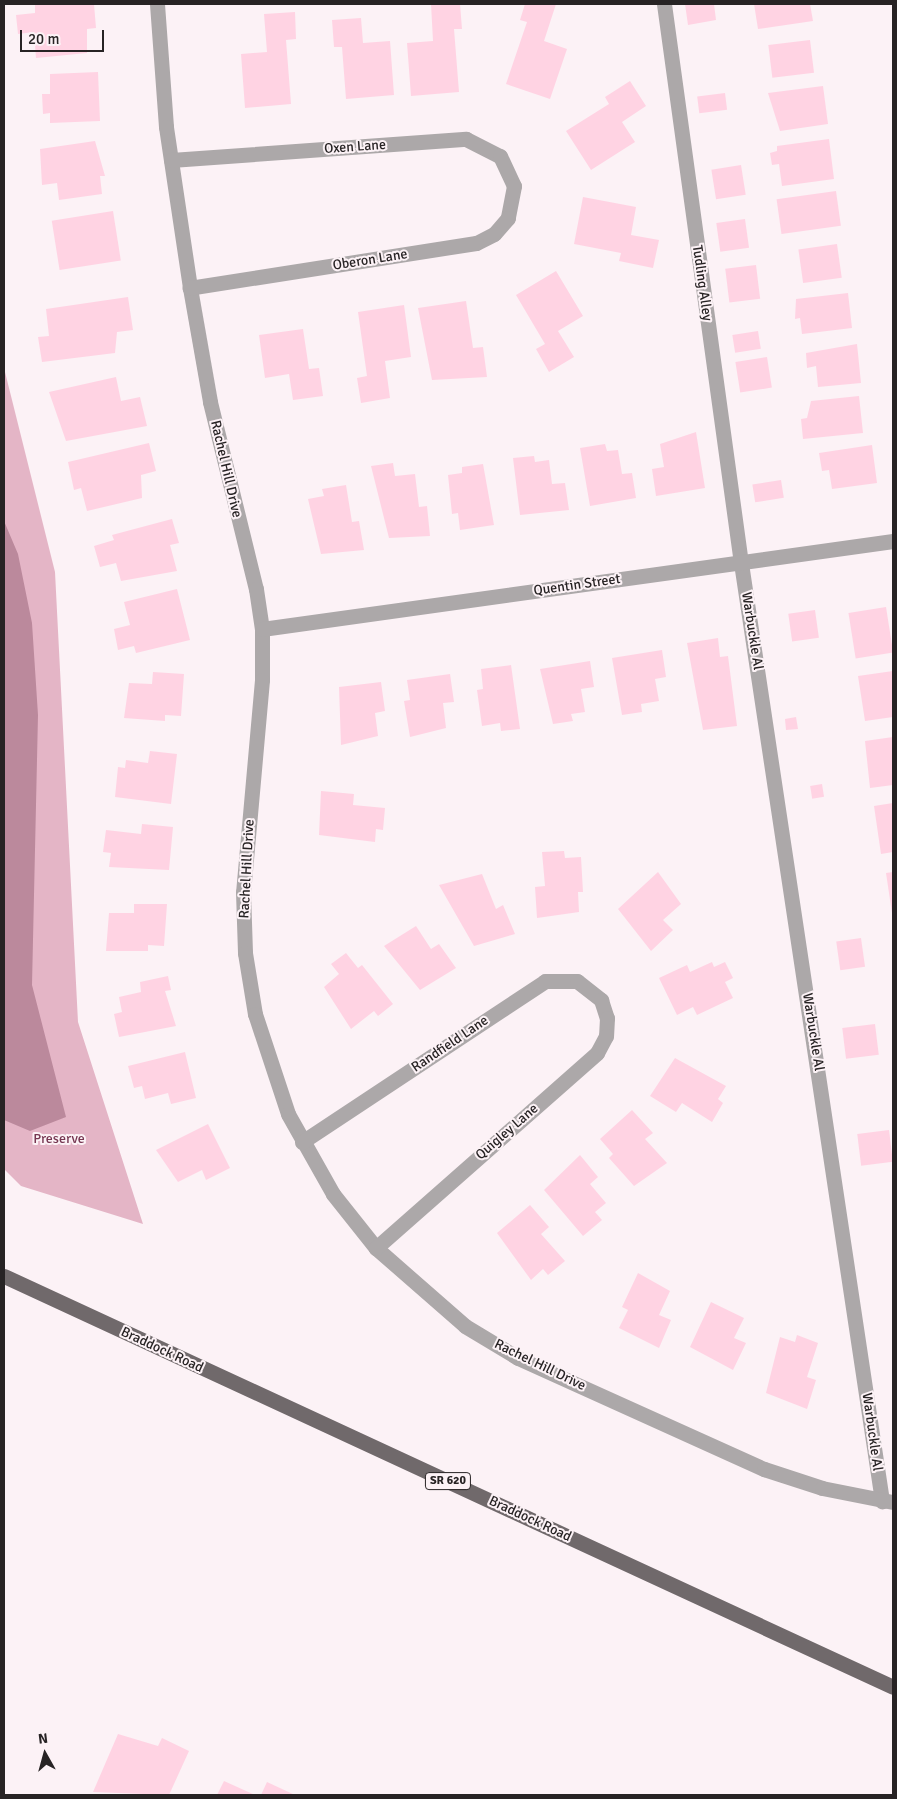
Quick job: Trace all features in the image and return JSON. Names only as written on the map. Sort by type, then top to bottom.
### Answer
[{"type":"main road","name":"Braddock Road","points":[[4,1276],[893,1686]]},
{"type":"street","name":"Rachel Hill Drive","points":[[157,4],[171,160],[190,288],[210,402],[256,589],[262,630],[262,680],[243,892],[245,953],[268,1065],[302,1142],[333,1194],[376,1248],[458,1320],[518,1358],[764,1469],[888,1502]]},
{"type":"street","name":"Tudling Alley","points":[[664,4],[741,563]]},
{"type":"street","name":"Oxen Lane","points":[[171,160],[466,139],[500,156],[514,186]]},
{"type":"street","name":"Oberon Lane","points":[[190,288],[476,244],[494,234],[508,218],[514,186]]},
{"type":"street","name":"Quentin Street","points":[[262,630],[893,541]]},
{"type":"street","name":"Warbuckle Al","points":[[741,563],[888,1502]]},
{"type":"street","name":"Randfield Lane","points":[[302,1142],[545,981],[577,981],[601,1000]]},
{"type":"street","name":"Quigley Lane","points":[[376,1248],[597,1053],[606,1036],[607,1018],[601,1000]]},
{"type":"green space","name":"Preserve","points":[[4,368],[55,572],[78,1022],[143,1224],[21,1186],[4,1169]]},
{"type":"shaded area","points":[[4,521],[18,554],[32,623],[38,715],[32,985],[66,1117],[30,1131],[4,1120]]},
{"type":"building","points":[[94,4],[96,28],[87,29],[87,53],[36,58],[34,32],[18,34],[16,15],[35,13],[35,5]]},
{"type":"building","points":[[431,4],[460,4],[462,29],[454,29],[459,92],[411,96],[407,43],[433,41]]},
{"type":"building","points":[[525,4],[556,4],[544,41],[567,49],[550,99],[506,84],[527,22],[520,20]]},
{"type":"building","points":[[685,4],[714,4],[716,20],[688,25]]},
{"type":"building","points":[[754,4],[810,4],[813,21],[758,29]]},
{"type":"building","points":[[295,12],[296,39],[286,40],[291,104],[245,108],[241,54],[267,52],[264,14]]},
{"type":"building","points":[[361,18],[363,43],[390,41],[394,95],[346,99],[342,47],[334,47],[332,20]]},
{"type":"building","points":[[810,40],[814,73],[772,78],[768,45]]},
{"type":"building","points":[[98,72],[100,121],[50,123],[50,113],[43,114],[42,94],[50,94],[50,74]]},
{"type":"building","points":[[630,81],[646,106],[622,122],[635,142],[591,170],[566,131],[609,104],[605,97]]},
{"type":"building","points":[[823,86],[828,124],[780,131],[768,93]]},
{"type":"building","points":[[725,93],[727,110],[699,113],[697,96]]},
{"type":"building","points":[[829,139],[834,179],[782,186],[779,164],[772,165],[770,153],[777,151],[777,146]]},
{"type":"building","points":[[95,141],[105,176],[100,176],[102,194],[59,200],[57,183],[42,185],[40,149]]},
{"type":"building","points":[[741,165],[746,195],[716,199],[711,170]]},
{"type":"building","points":[[836,191],[841,226],[781,234],[777,199]]},
{"type":"building","points":[[583,197],[636,207],[631,235],[659,240],[653,268],[619,261],[621,253],[574,244]]},
{"type":"building","points":[[113,211],[121,260],[60,270],[52,221]]},
{"type":"building","points":[[745,219],[749,248],[720,252],[716,223]]},
{"type":"building","points":[[837,244],[842,278],[803,283],[798,249]]},
{"type":"building","points":[[756,265],[760,299],[729,303],[725,269]]},
{"type":"building","points":[[556,271],[583,316],[558,331],[574,357],[549,372],[536,349],[545,344],[516,295]]},
{"type":"building","points":[[848,293],[852,328],[802,334],[800,318],[795,319],[796,299]]},
{"type":"building","points":[[128,297],[133,330],[117,332],[115,353],[42,362],[38,337],[49,336],[46,309]]},
{"type":"building","points":[[466,301],[473,348],[483,347],[487,377],[432,380],[418,308]]},
{"type":"building","points":[[404,305],[411,357],[385,361],[390,398],[361,403],[357,378],[367,376],[358,312]]},
{"type":"building","points":[[303,329],[309,369],[319,368],[323,396],[293,400],[289,374],[265,378],[259,335]]},
{"type":"building","points":[[758,331],[761,349],[735,353],[732,335]]},
{"type":"building","points":[[857,344],[861,383],[818,387],[816,366],[807,368],[806,353]]},
{"type":"building","points":[[767,357],[772,388],[740,393],[735,362]]},
{"type":"building","points":[[116,377],[121,401],[140,397],[147,426],[66,441],[49,392]]},
{"type":"building","points":[[859,396],[863,433],[803,439],[801,419],[807,418],[811,401]]},
{"type":"building","points":[[696,432],[705,488],[656,496],[652,469],[664,467],[660,444]]},
{"type":"building","points":[[149,443],[156,471],[141,475],[142,498],[87,511],[81,488],[74,490],[68,462]]},
{"type":"building","points":[[605,444],[607,451],[618,450],[622,474],[632,473],[636,498],[590,506],[580,448]]},
{"type":"building","points":[[872,445],[877,483],[832,489],[829,470],[822,471],[819,453]]},
{"type":"building","points":[[534,456],[535,462],[549,460],[552,484],[565,483],[569,510],[520,515],[513,458]]},
{"type":"building","points":[[393,463],[395,476],[415,474],[419,507],[427,506],[430,536],[389,538],[371,466]]},
{"type":"building","points":[[483,464],[494,525],[460,530],[458,513],[452,514],[448,475],[462,473],[462,467]]},
{"type":"building","points":[[781,480],[784,498],[755,502],[752,485]]},
{"type":"building","points":[[346,485],[352,522],[359,521],[364,550],[321,554],[308,499],[324,496],[322,489]]},
{"type":"building","points":[[172,519],[179,543],[170,545],[177,571],[121,581],[116,563],[100,567],[94,546],[114,540],[112,535]]},
{"type":"building","points":[[177,589],[190,640],[136,653],[134,646],[118,650],[114,629],[130,625],[124,602]]},
{"type":"building","points":[[886,607],[893,652],[856,658],[848,613]]},
{"type":"building","points":[[815,610],[819,638],[792,641],[788,614]]},
{"type":"building","points":[[718,638],[720,657],[728,656],[737,726],[703,730],[687,643]]},
{"type":"building","points":[[662,650],[666,677],[655,679],[659,701],[641,704],[642,712],[622,715],[612,658]]},
{"type":"building","points":[[590,661],[594,687],[581,689],[585,712],[571,714],[573,721],[553,724],[540,669]]},
{"type":"building","points":[[511,665],[520,729],[501,731],[500,723],[482,726],[477,690],[483,689],[481,669]]},
{"type":"building","points":[[893,671],[893,717],[865,721],[858,676]]},
{"type":"building","points":[[153,672],[184,674],[181,716],[165,715],[165,721],[124,718],[129,683],[152,684]]},
{"type":"building","points":[[450,674],[454,702],[443,703],[446,728],[410,737],[404,701],[410,700],[407,680]]},
{"type":"building","points":[[381,682],[385,711],[375,713],[378,736],[341,745],[339,687]]},
{"type":"building","points":[[796,717],[798,729],[786,730],[785,719]]},
{"type":"building","points":[[893,737],[893,785],[870,788],[865,741]]},
{"type":"building","points":[[150,751],[177,754],[171,804],[115,797],[118,767],[125,768],[126,760],[148,763]]},
{"type":"building","points":[[822,784],[824,797],[812,799],[810,786]]},
{"type":"building","points":[[321,791],[354,794],[353,805],[385,808],[383,830],[376,829],[375,842],[319,835]]},
{"type":"building","points":[[893,803],[893,852],[881,854],[874,806]]},
{"type":"building","points":[[142,824],[173,827],[169,870],[109,867],[111,853],[103,852],[106,830],[141,834]]},
{"type":"building","points":[[564,851],[565,858],[581,857],[583,892],[578,892],[579,912],[537,918],[535,887],[545,886],[542,852]]},
{"type":"building","points":[[658,872],[681,904],[663,920],[673,930],[651,951],[618,909]]},
{"type":"building","points":[[893,872],[893,913],[892,913],[886,873]]},
{"type":"building","points":[[482,874],[496,909],[503,905],[515,934],[474,946],[439,885]]},
{"type":"building","points":[[134,904],[167,904],[164,946],[148,945],[148,951],[106,951],[109,913],[134,913]]},
{"type":"building","points":[[416,926],[431,949],[439,944],[456,968],[420,990],[384,946]]},
{"type":"building","points":[[861,938],[865,967],[840,970],[836,941]]},
{"type":"building","points":[[346,953],[358,968],[362,965],[393,1004],[378,1016],[374,1011],[351,1029],[324,987],[339,974],[331,964]]},
{"type":"building","points":[[712,962],[714,967],[725,962],[733,978],[725,982],[733,998],[697,1015],[693,1007],[677,1015],[659,978],[687,965],[690,972]]},
{"type":"building","points":[[168,976],[171,990],[165,991],[176,1026],[119,1037],[114,1014],[122,1012],[119,997],[141,992],[140,982]]},
{"type":"building","points":[[875,1024],[879,1055],[846,1059],[842,1028]]},
{"type":"building","points":[[185,1052],[196,1098],[171,1104],[168,1093],[145,1099],[142,1086],[134,1088],[128,1066]]},
{"type":"building","points":[[675,1058],[726,1086],[718,1099],[723,1103],[712,1122],[682,1103],[676,1112],[650,1096]]},
{"type":"building","points":[[632,1110],[653,1133],[645,1139],[667,1163],[634,1186],[609,1158],[613,1154],[600,1139]]},
{"type":"building","points":[[208,1124],[230,1168],[206,1180],[202,1170],[178,1182],[156,1150]]},
{"type":"building","points":[[889,1130],[893,1162],[861,1166],[857,1134]]},
{"type":"building","points":[[580,1155],[598,1177],[590,1184],[606,1203],[595,1212],[602,1220],[583,1236],[544,1190]]},
{"type":"building","points":[[530,1205],[549,1227],[541,1234],[565,1261],[548,1275],[543,1269],[531,1280],[497,1233]]},
{"type":"building","points":[[638,1273],[670,1291],[659,1315],[671,1320],[659,1348],[619,1328],[628,1310],[622,1307]]},
{"type":"building","points":[[711,1302],[744,1318],[734,1338],[746,1343],[733,1370],[690,1347]]},
{"type":"building","points":[[797,1335],[818,1343],[807,1377],[816,1380],[807,1409],[766,1393],[780,1337],[795,1342]]},
{"type":"building","points":[[118,1734],[158,1746],[162,1738],[189,1751],[169,1795],[93,1792]]},
{"type":"building","points":[[224,1781],[255,1795],[217,1795]]},
{"type":"building","points":[[267,1782],[295,1795],[261,1795]]}]
